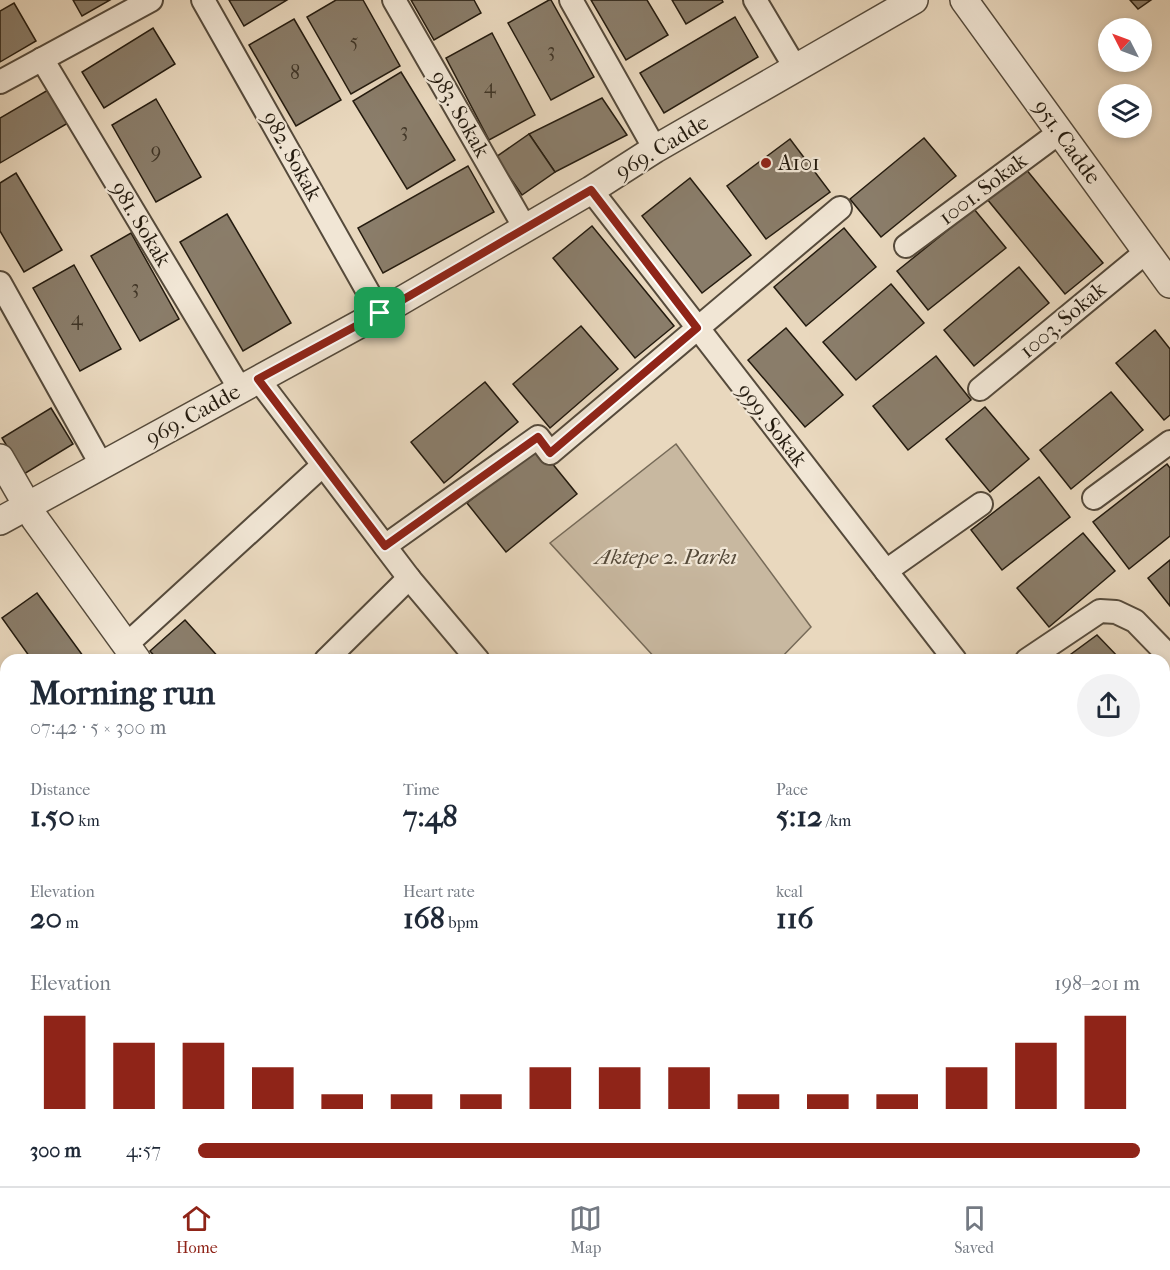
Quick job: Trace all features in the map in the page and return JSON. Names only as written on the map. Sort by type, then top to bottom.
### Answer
[{"type":"street","points":[[0,82],[151,0]]},
{"type":"street","name":"982. Sokak","points":[[203,0],[380,313]]},
{"type":"street","name":"983. Sokak","points":[[394,0],[525,228]]},
{"type":"street","points":[[570,0],[656,149]]},
{"type":"street","points":[[755,0],[796,69]]},
{"type":"street","name":"969. Cadde","points":[[0,521],[380,313],[591,190],[656,149],[914,0]]},
{"type":"street","name":"951. Cadde","points":[[964,0],[1170,284]]},
{"type":"street","name":"981. Sokak","points":[[42,59],[249,384],[324,465],[409,578],[473,654]]},
{"type":"street","name":"1001. Sokak","points":[[906,246],[1060,132]]},
{"type":"street","name":"999. Sokak","points":[[591,190],[950,654]]},
{"type":"street","points":[[385,546],[538,437],[550,453],[840,208]]},
{"type":"street","name":"1003. Sokak","points":[[980,389],[1146,252]]},
{"type":"street","points":[[0,283],[102,466]]},
{"type":"street","points":[[1094,498],[1170,442]]},
{"type":"street","points":[[0,458],[35,519],[130,654]]},
{"type":"street","points":[[132,654],[324,465]]},
{"type":"street","points":[[886,572],[981,504]]},
{"type":"street","points":[[332,654],[409,578]]},
{"type":"street","points":[[1036,654],[1100,611],[1116,612],[1135,621],[1167,654]]},
{"type":"green space","name":"Aktepe 2. Parkı","points":[[676,444],[811,627],[785,654],[652,654],[550,543]]},
{"type":"building","points":[[73,0],[110,0],[82,16]]},
{"type":"building","points":[[229,0],[287,0],[244,26]]},
{"type":"building","points":[[336,0],[363,0],[400,66],[351,94],[307,17]]},
{"type":"building","points":[[411,0],[474,0],[481,13],[434,40]]},
{"type":"building","points":[[549,0],[594,77],[551,100],[508,23]]},
{"type":"building","points":[[591,0],[647,0],[668,35],[626,60]]},
{"type":"building","points":[[672,0],[722,0],[723,2],[686,24]]},
{"type":"building","points":[[1130,0],[1151,0],[1138,9]]},
{"type":"building","points":[[14,3],[36,41],[0,62],[0,11]]},
{"type":"building","points":[[735,17],[758,57],[664,113],[640,73]]},
{"type":"building","points":[[294,19],[341,100],[296,126],[249,45]]},
{"type":"building","points":[[153,28],[175,64],[104,108],[82,72]]},
{"type":"building","points":[[492,33],[535,115],[489,140],[446,58]]},
{"type":"building","points":[[401,72],[455,160],[407,189],[353,101]]},
{"type":"building","points":[[48,90],[68,123],[0,163],[0,118]]},
{"type":"building","points":[[602,98],[627,135],[555,172],[529,134]]},
{"type":"building","points":[[156,99],[201,177],[156,202],[112,125]]},
{"type":"building","points":[[529,134],[555,172],[522,195],[496,157]]},
{"type":"building","points":[[924,138],[956,176],[881,237],[850,199]]},
{"type":"building","points":[[790,139],[830,192],[766,239],[727,186]]},
{"type":"building","points":[[468,166],[494,212],[383,273],[358,228]]},
{"type":"building","points":[[1025,168],[1103,263],[1065,294],[987,199]]},
{"type":"building","points":[[16,173],[62,250],[24,272],[0,231],[0,183]]},
{"type":"building","points":[[690,178],[751,255],[702,293],[642,216]]},
{"type":"building","points":[[974,209],[1006,248],[928,310],[897,271]]},
{"type":"building","points":[[227,214],[291,323],[243,351],[180,242]]},
{"type":"building","points":[[592,226],[674,326],[635,358],[553,258]]},
{"type":"building","points":[[844,228],[876,267],[806,326],[774,287]]},
{"type":"building","points":[[131,233],[179,319],[140,341],[91,256]]},
{"type":"building","points":[[74,265],[121,349],[80,371],[33,288]]},
{"type":"building","points":[[1019,267],[1049,303],[974,366],[944,330]]},
{"type":"building","points":[[891,284],[924,323],[856,380],[823,342]]},
{"type":"building","points":[[581,326],[618,369],[550,428],[513,384]]},
{"type":"building","points":[[786,328],[843,395],[805,427],[748,360]]},
{"type":"building","points":[[1155,330],[1170,349],[1170,415],[1164,420],[1116,363]]},
{"type":"building","points":[[936,356],[971,400],[908,450],[873,406]]},
{"type":"building","points":[[485,382],[518,422],[444,483],[411,442]]},
{"type":"building","points":[[1111,392],[1143,430],[1071,489],[1040,450]]},
{"type":"building","points":[[985,407],[1029,459],[990,492],[946,439]]},
{"type":"building","points":[[51,408],[73,444],[24,474],[2,438]]},
{"type":"building","points":[[538,446],[577,494],[506,552],[467,503]]},
{"type":"building","points":[[1167,464],[1170,468],[1170,536],[1129,569],[1093,522]]},
{"type":"building","points":[[1039,477],[1070,517],[1002,570],[971,530]]},
{"type":"building","points":[[1083,533],[1115,571],[1049,627],[1017,588]]},
{"type":"building","points":[[1170,560],[1170,606],[1148,578]]},
{"type":"building","points":[[37,593],[82,654],[28,654],[2,618]]},
{"type":"building","points":[[185,620],[216,654],[153,654],[150,651]]},
{"type":"building","points":[[1097,635],[1115,654],[1071,654]]},
{"type":"place","name":"A101","points":[[766,163]]},
{"type":"route","points":[[591,190],[697,328],[550,453],[538,437],[385,546],[258,379],[380,313],[591,190]]}]
